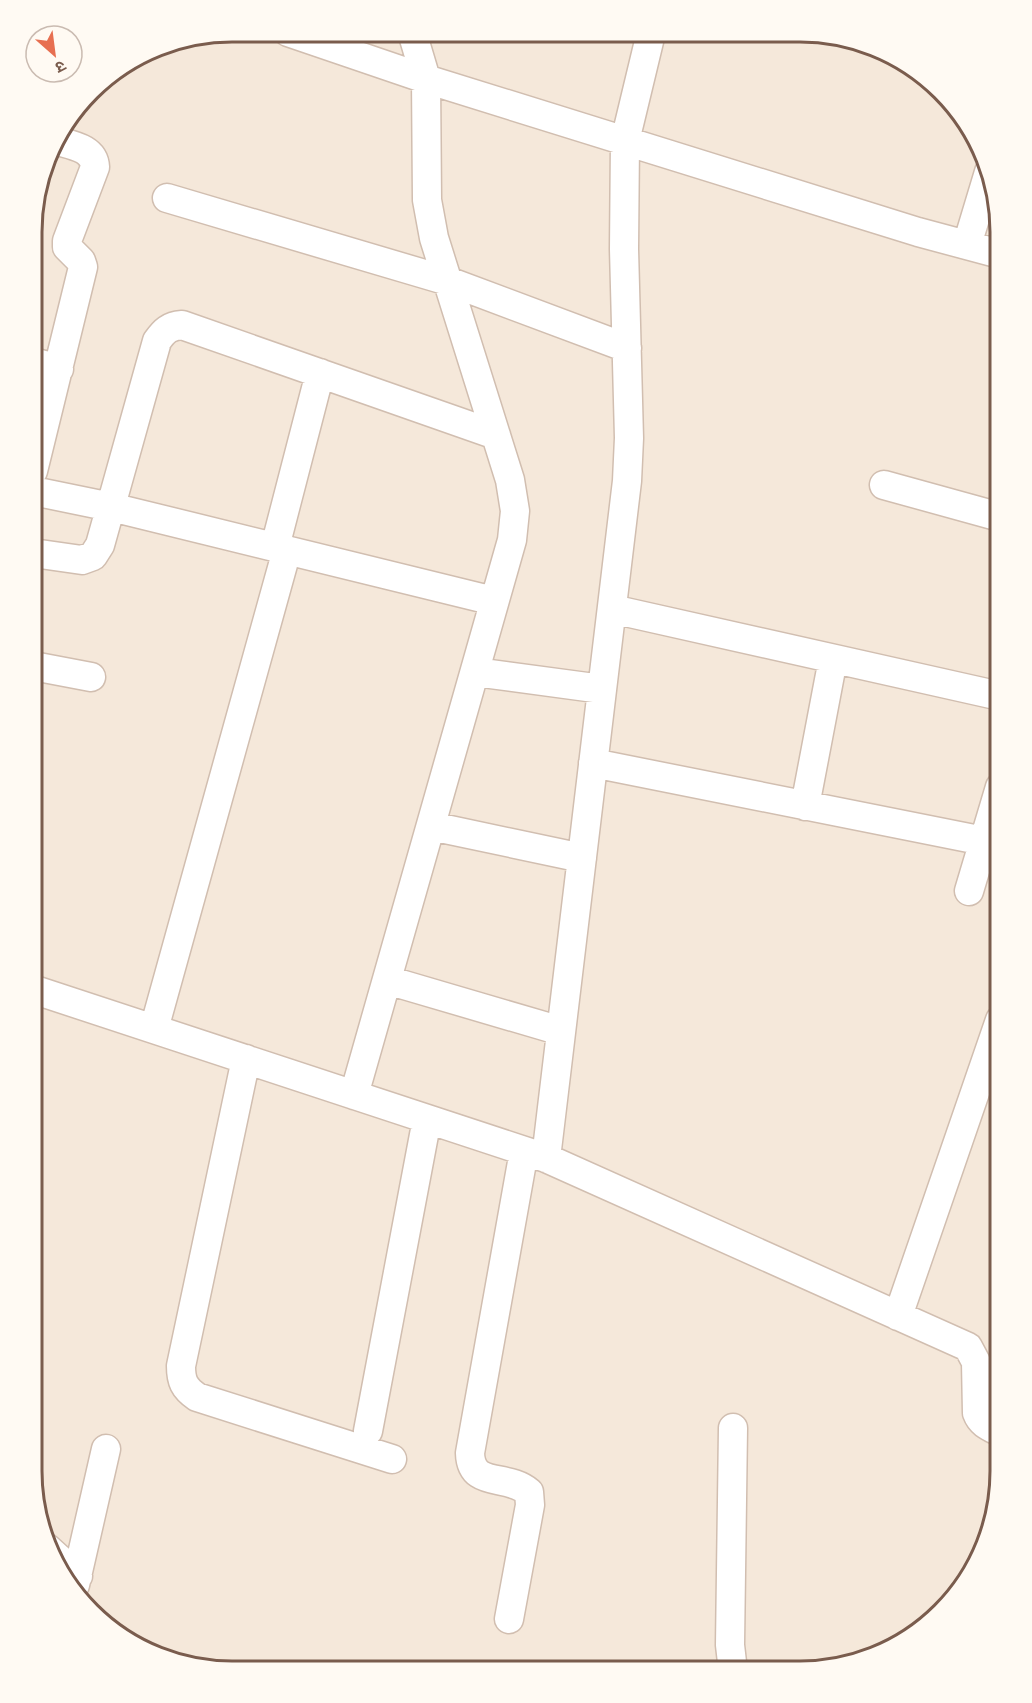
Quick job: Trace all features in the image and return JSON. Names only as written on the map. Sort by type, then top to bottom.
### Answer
[{"type":"street","points":[[317,42],[426,79],[625,141],[990,251]]},
{"type":"street","points":[[354,1095],[512,540],[515,511],[510,480],[434,238],[427,201],[426,79],[415,42]]},
{"type":"street","points":[[508,1619],[530,1505],[529,1492],[521,1485],[477,1474],[470,1466],[470,1453],[561,1031],[627,481],[629,438],[624,230],[625,141],[649,42]]},
{"type":"street","points":[[42,398],[46,366],[83,267],[81,261],[67,247],[67,241],[95,166],[95,161],[88,150],[64,143]]},
{"type":"street","points":[[967,245],[984,188]]},
{"type":"street","points":[[167,198],[448,281],[627,348]]},
{"type":"street","points":[[42,554],[82,560],[93,556],[100,545],[157,341],[164,331],[172,326],[182,325],[496,435]]},
{"type":"street","points":[[154,1029],[281,549],[320,373]]},
{"type":"street","points":[[884,485],[990,514]]},
{"type":"street","points":[[42,493],[111,507],[494,601]]},
{"type":"street","points":[[612,609],[990,694]]},
{"type":"street","points":[[805,806],[833,658]]},
{"type":"street","points":[[42,668],[91,677]]},
{"type":"street","points":[[475,672],[602,689]]},
{"type":"street","points":[[593,763],[984,842]]},
{"type":"street","points":[[969,891],[990,821]]},
{"type":"street","points":[[431,826],[582,858]]},
{"type":"street","points":[[387,980],[561,1031]]},
{"type":"street","points":[[42,992],[535,1155],[968,1347],[990,1355]]},
{"type":"street","points":[[898,1316],[990,1049]]},
{"type":"street","points":[[246,1059],[181,1366],[181,1380],[186,1389],[196,1396],[392,1459]]},
{"type":"street","points":[[368,1431],[426,1119]]},
{"type":"street","points":[[968,1347],[976,1362],[977,1413],[980,1420],[990,1427]]},
{"type":"street","points":[[732,1661],[730,1645],[733,1428]]},
{"type":"street","points":[[76,1580],[106,1449]]},
{"type":"shaded area","points":[[232,42],[800,42],[825,44],[849,48],[873,56],[916,81],[951,116],[976,159],[986,195],[990,232],[990,1484],[980,1532],[970,1555],[951,1587],[916,1622],[873,1647],[837,1657],[800,1661],[232,1661],[207,1659],[183,1655],[159,1647],[116,1622],[81,1587],[56,1544],[48,1520],[42,1484],[42,232],[44,207],[48,183],[67,137],[81,116],[107,89],[137,67],[159,56],[183,48]]}]
